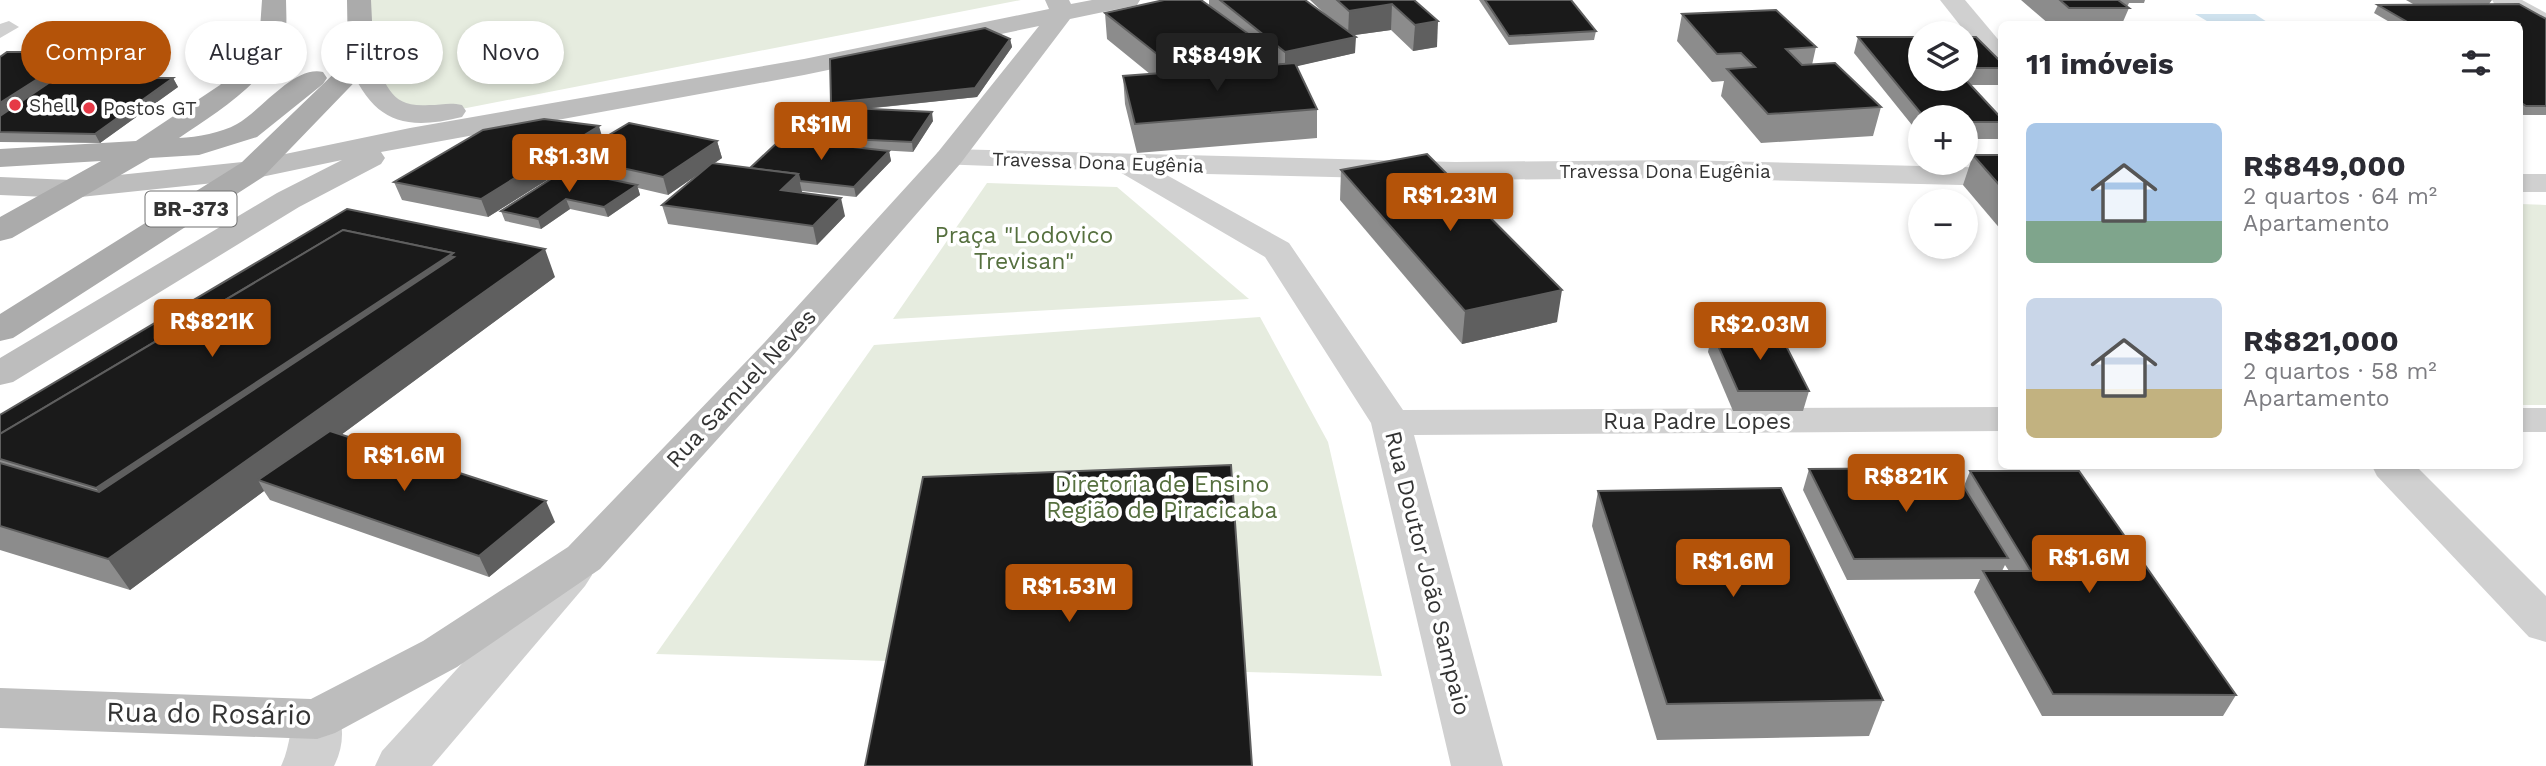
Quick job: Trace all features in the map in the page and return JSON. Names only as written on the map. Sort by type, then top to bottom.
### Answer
[{"type":"main road","points":[[0,231],[139,152],[230,90],[265,46],[273,29],[274,0]]},
{"type":"main road","points":[[0,158],[139,152],[199,146],[247,131],[320,72],[359,12]]},
{"type":"main road","name":"BR-373","points":[[0,330],[252,170],[339,84]]},
{"type":"street","points":[[370,84],[386,107],[407,114],[446,112],[1021,0]]},
{"type":"street","points":[[0,186],[71,189],[252,170],[410,137],[804,67],[1060,6],[1128,0]]},
{"type":"street","points":[[1952,0],[1998,56]]},
{"type":"street","points":[[2504,0],[2546,23]]},
{"type":"street","name":"Rua Samuel Neves","points":[[401,766],[584,558],[777,351],[949,158],[1060,6]]},
{"type":"street","points":[[0,374],[288,200],[410,137]]},
{"type":"street","name":"Travessa Dona Eugênia","points":[[949,158],[1455,171],[1682,169],[1998,177]]},
{"type":"street","name":"Rua Doutor João Sampaio","points":[[1125,164],[1277,250],[1391,423],[1477,766]]},
{"type":"street","points":[[2523,183],[2546,183]]},
{"type":"street","name":"Rua Padre Lopes","points":[[1391,423],[1998,419]]},
{"type":"street","points":[[2523,420],[2546,420]]},
{"type":"street","points":[[2395,469],[2546,625]]},
{"type":"street","name":"Rua do Rosário","points":[[0,708],[312,742],[584,558]]},
{"type":"green space","points":[[359,0],[1021,0],[446,112],[407,114],[371,84],[443,84],[443,21],[362,21]]},
{"type":"green space","name":"Praça \"Lodovico Trevisan\"","points":[[987,183],[1117,187],[1249,299],[893,319]]},
{"type":"green space","points":[[2523,204],[2546,205],[2546,405],[2523,405]]},
{"type":"green space","name":"Diretoria de Ensino Região de Piracicaba","points":[[1260,317],[1328,442],[1382,676],[656,654],[874,345]]},
{"type":"water","points":[[2195,14],[2255,14],[2266,21],[2207,21]]},
{"type":"building","points":[[1164,0],[1201,0],[1261,43],[1171,65],[1105,13]]},
{"type":"building","points":[[1220,0],[1305,0],[1356,37],[1285,52]]},
{"type":"building","points":[[1337,0],[1414,0],[1438,21],[1415,25],[1392,4],[1349,11]]},
{"type":"building","points":[[1485,0],[1571,0],[1596,31],[1509,36]]},
{"type":"building","points":[[2060,0],[2118,0],[2129,8],[2069,8]]},
{"type":"building","points":[[2519,4],[2546,19],[2546,106],[2523,104],[2523,21],[2406,21],[2378,5]]},
{"type":"building","points":[[1776,10],[1816,47],[1786,49],[1802,65],[1835,63],[1881,107],[1768,114],[1727,69],[1755,67],[1741,53],[1717,54],[1682,14]]},
{"type":"building","points":[[985,28],[1010,39],[975,88],[831,103],[830,59]]},
{"type":"building","points":[[1858,37],[1908,37],[1908,91],[1976,91],[1998,115],[1998,122],[1978,122],[1978,105],[1914,105]]},
{"type":"building","points":[[1978,39],[1998,59],[1998,68],[1978,68]]},
{"type":"building","points":[[7,52],[21,52],[21,84],[30,84],[0,103],[0,57]]},
{"type":"building","points":[[1295,63],[1317,109],[1135,124],[1123,76]]},
{"type":"building","name":"Postos GT","points":[[47,84],[165,84],[95,134],[0,132],[0,116]]},
{"type":"building","points":[[810,106],[932,112],[912,142],[786,136]]},
{"type":"building","points":[[544,119],[599,126],[481,199],[394,182],[483,130]]},
{"type":"building","points":[[629,123],[717,141],[663,177],[572,157]]},
{"type":"building","points":[[781,139],[889,151],[854,187],[800,181],[798,174],[750,168]]},
{"type":"building","points":[[1427,154],[1562,290],[1465,311],[1341,170]]},
{"type":"building","points":[[1978,155],[1998,155],[1998,183],[1978,161]]},
{"type":"building","points":[[712,163],[798,174],[781,190],[841,198],[813,226],[662,205]]},
{"type":"building","points":[[565,170],[637,185],[604,207],[566,199],[538,219],[501,211]]},
{"type":"building","points":[[347,209],[545,249],[108,559],[0,526],[0,463],[99,492],[454,257],[449,256],[453,253],[343,230],[0,434],[0,415]]},
{"type":"building","points":[[343,230],[453,253],[96,488],[0,459],[0,434]]},
{"type":"building","points":[[1712,332],[1779,332],[1809,391],[1738,391]]},
{"type":"building","points":[[330,431],[546,501],[479,556],[258,480]]},
{"type":"building","points":[[1231,465],[1252,766],[865,766],[923,477]]},
{"type":"building","points":[[1952,468],[2008,558],[1854,559],[1809,469]]},
{"type":"building","points":[[1970,471],[2079,471],[2236,695],[2053,694],[1983,571],[2031,571]]},
{"type":"building","points":[[1781,488],[1883,700],[1667,704],[1598,491]]},
{"type":"place","name":"Shell","points":[[15,105]]},
{"type":"place","name":"Postos GT","points":[[89,108]]}]
